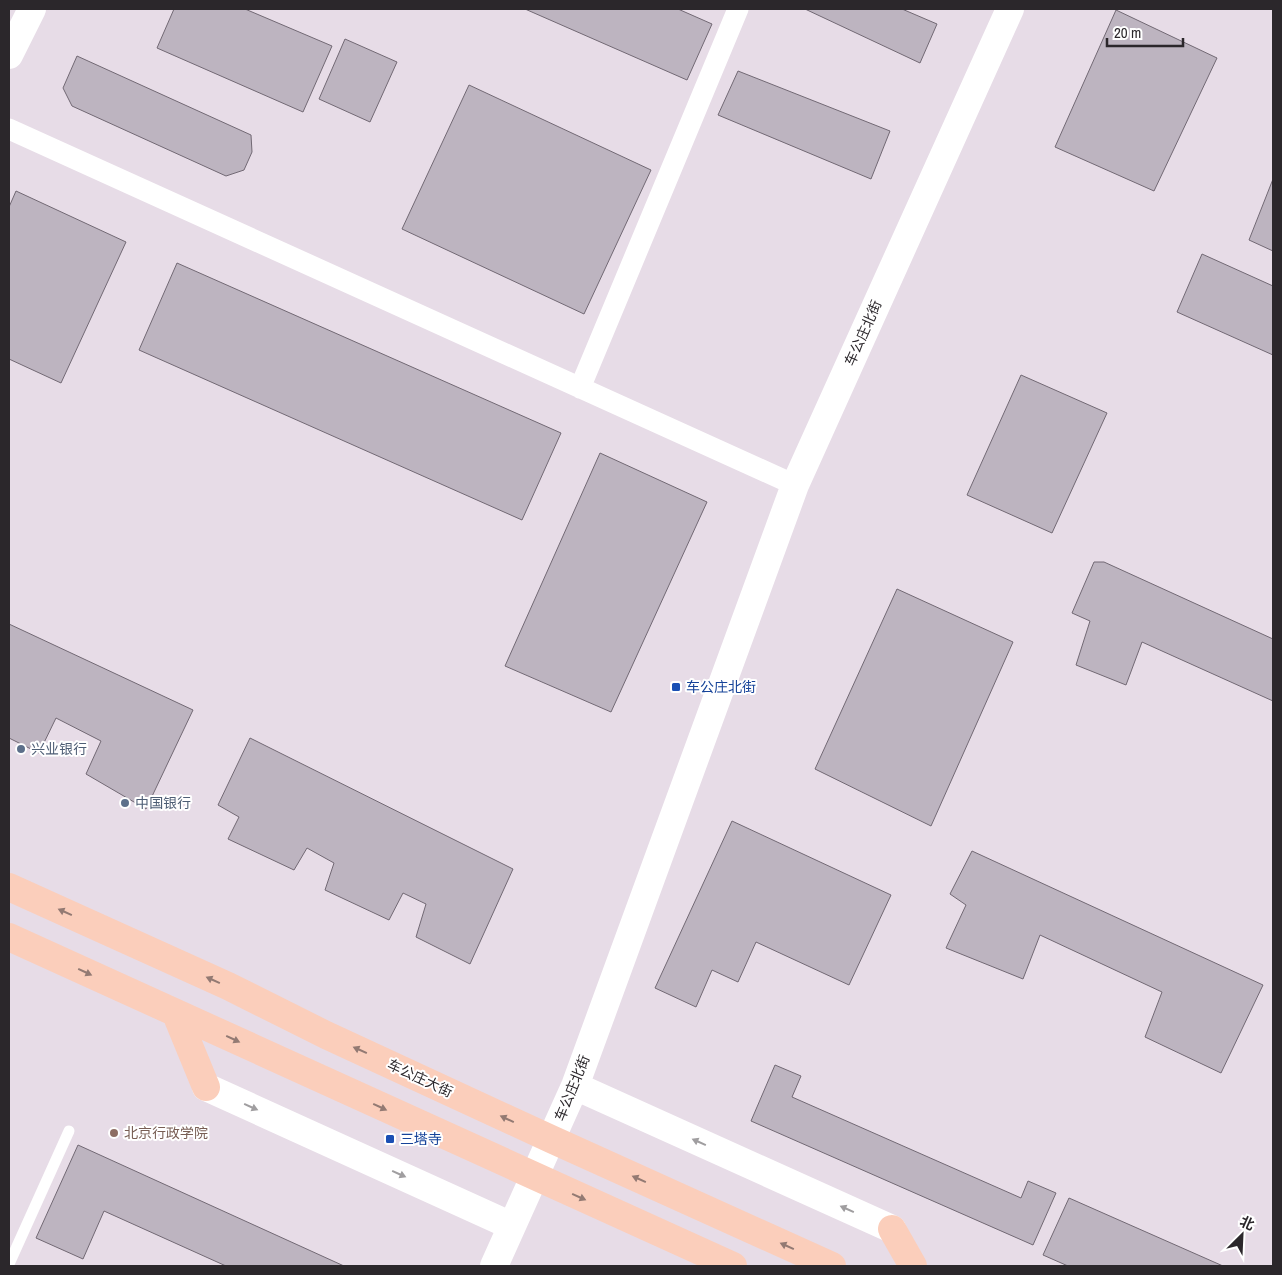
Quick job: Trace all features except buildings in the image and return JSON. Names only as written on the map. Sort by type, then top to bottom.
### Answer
[{"type":"main road","name":"车公庄大街","points":[[9,886],[228,986],[551,1139],[832,1266]]},
{"type":"main road","points":[[9,937],[733,1266]]},
{"type":"main road","points":[[176,1014],[206,1087]]},
{"type":"main road","points":[[892,1229],[913,1266]]},
{"type":"street","points":[[9,55],[32,9]]},
{"type":"street","points":[[580,388],[738,9]]},
{"type":"street","name":"车公庄北街","points":[[494,1266],[575,1086],[795,485],[1010,9]]},
{"type":"street","points":[[9,129],[795,485]]},
{"type":"street","points":[[575,1086],[892,1229]]},
{"type":"street","points":[[206,1087],[512,1226]]},
{"type":"lane","points":[[9,1264],[69,1131]]},
{"type":"place","name":"车公庄北街","points":[[676,687]]},
{"type":"place","name":"兴业银行","points":[[21,749]]},
{"type":"place","name":"中国银行","points":[[125,803]]},
{"type":"place","name":"北京行政学院","points":[[114,1133]]},
{"type":"place","name":"三塔寺","points":[[390,1139]]}]
